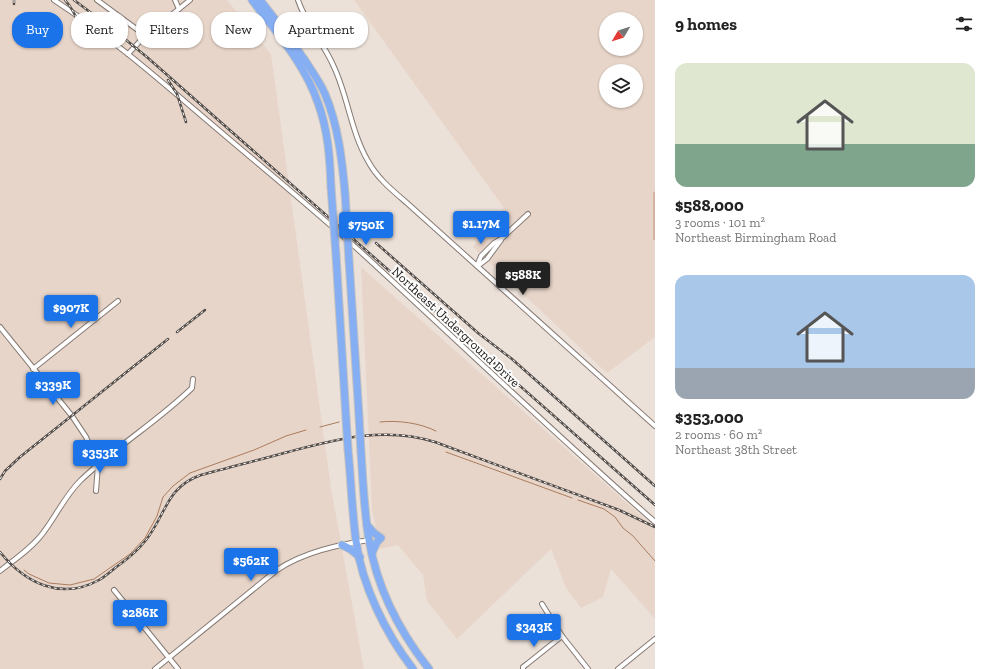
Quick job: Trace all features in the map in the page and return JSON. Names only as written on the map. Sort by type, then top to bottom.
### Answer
[{"type":"highway","points":[[252,0],[293,55],[307,77],[318,102],[326,128],[330,155],[348,449],[356,542],[365,576],[378,611],[395,643],[413,669]]},
{"type":"highway","points":[[260,0],[285,31],[312,70],[325,93],[338,136],[342,158],[345,193],[361,452],[369,540],[380,583],[393,613],[408,640],[429,669]]},
{"type":"highway","points":[[367,525],[381,538],[377,542],[372,554]]},
{"type":"highway","points":[[342,546],[350,548],[360,557]]},
{"type":"street","name":"Northeast Underground Drive","points":[[54,0],[158,77],[279,180],[362,253],[524,404],[655,522]]},
{"type":"street","points":[[97,0],[136,29]]},
{"type":"street","points":[[176,0],[179,9]]},
{"type":"street","points":[[175,12],[190,0]]},
{"type":"street","points":[[298,0],[309,26],[325,49],[334,66],[344,90],[356,134],[368,161],[387,185],[655,426]]},
{"type":"street","points":[[128,54],[136,46]]},
{"type":"street","points":[[477,266],[487,259],[501,239],[528,214]]},
{"type":"street","points":[[34,369],[118,301]]},
{"type":"street","points":[[0,327],[72,416],[82,431],[98,464],[96,491]]},
{"type":"street","points":[[0,571],[35,542],[48,526],[72,489],[98,464],[178,402],[192,388],[193,379]]},
{"type":"street","points":[[155,669],[284,566],[308,554],[369,540]]},
{"type":"street","points":[[114,590],[178,669]]},
{"type":"street","points":[[542,604],[562,636],[588,669]]},
{"type":"street","points":[[523,669],[562,636]]},
{"type":"street","points":[[618,669],[655,639]]},
{"type":"shaded area","points":[[0,0],[227,0],[237,12],[211,12],[211,48],[266,48],[271,54],[331,488],[364,669],[0,669]]},
{"type":"shaded area","points":[[354,0],[655,0],[655,337],[607,373],[473,247],[504,208],[368,19],[368,12],[363,12]]},
{"type":"shaded area","points":[[655,191],[655,240],[653,240],[653,193]]},
{"type":"shaded area","points":[[361,267],[655,528],[655,619],[611,569],[603,597],[581,608],[566,588],[551,549],[457,639],[427,601],[423,575],[398,545],[380,549],[372,509]]},
{"type":"waterway","points":[[380,422],[394,421],[409,423],[436,431]]},
{"type":"waterway","points":[[320,427],[339,422]]},
{"type":"waterway","points":[[24,570],[29,574],[49,583],[70,585],[94,579],[130,554],[145,538],[157,516],[163,497],[173,486],[190,473],[254,450],[286,436],[306,430]]},
{"type":"waterway","points":[[446,452],[572,498]]},
{"type":"waterway","points":[[578,500],[604,509],[615,517],[623,528],[633,536],[655,561]]},
{"type":"railway","points":[[65,0],[73,12]]},
{"type":"railway","points":[[74,0],[148,58],[655,505]]},
{"type":"railway","points":[[168,80],[177,94],[186,122]]},
{"type":"railway","points":[[376,243],[478,333],[512,359],[655,486]]},
{"type":"railway","points":[[177,332],[205,310]]},
{"type":"railway","points":[[0,479],[5,471],[20,457],[168,339]]},
{"type":"railway","points":[[0,552],[21,572],[32,580],[45,586],[58,589],[71,589],[85,586],[102,578],[137,550],[153,531],[173,494],[189,480],[201,475],[325,443],[361,436],[379,435],[416,437],[435,442],[619,510],[655,527]]}]
